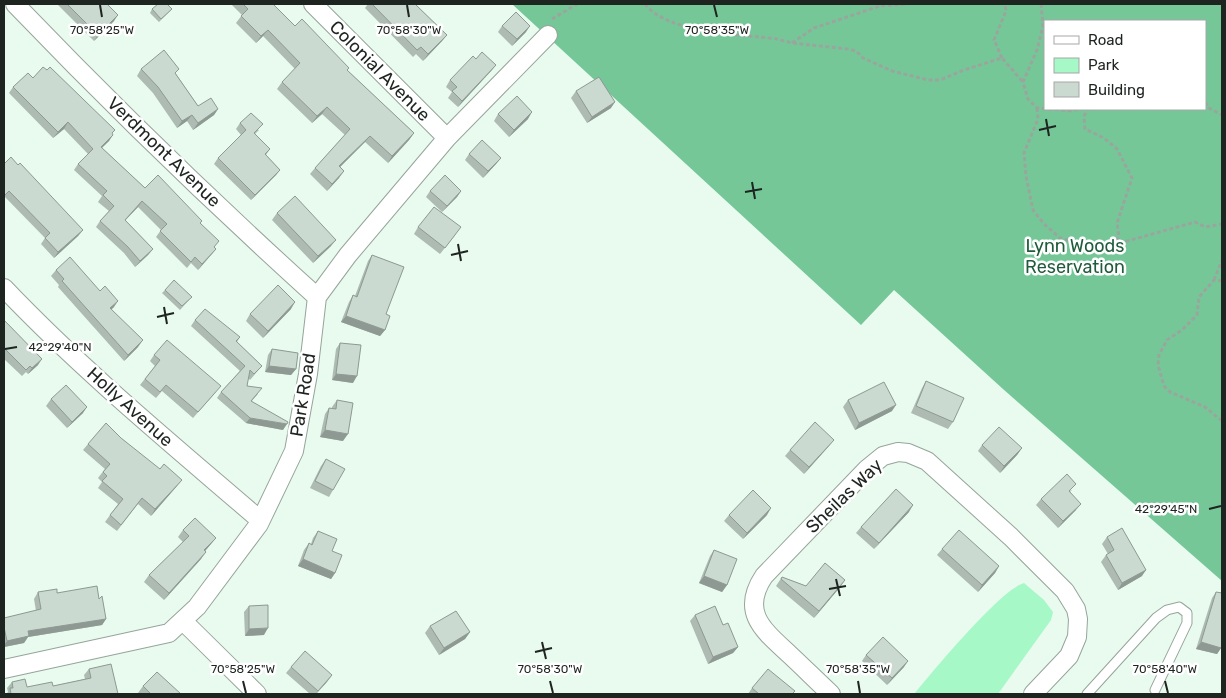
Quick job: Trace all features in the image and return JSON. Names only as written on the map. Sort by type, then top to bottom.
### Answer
[{"type":"street","name":"Verdmont Avenue","points":[[16,4],[241,227],[317,297]]},
{"type":"street","name":"Colonial Avenue","points":[[313,4],[447,138]]},
{"type":"street","name":"Park Road","points":[[4,669],[169,633],[198,607],[260,520],[294,451],[308,374],[317,297],[348,255],[447,138],[548,35]]},
{"type":"street","name":"Holly Avenue","points":[[4,288],[36,322],[132,410],[260,520]]},
{"type":"street","name":"Sheilas Way","points":[[831,694],[764,631],[755,612],[755,594],[764,576],[867,469],[883,456],[898,452],[908,453],[927,461],[1011,537],[1072,600],[1078,619],[1077,637],[1074,647],[1069,656],[1033,694]]},
{"type":"street","points":[[183,621],[257,694]]},
{"type":"lane","points":[[1087,694],[1156,618],[1167,610],[1179,607],[1187,613],[1187,623],[1155,690]]},
{"type":"path","points":[[548,35],[543,30],[553,17],[577,4]]},
{"type":"path","points":[[645,4],[651,12],[674,24],[777,39],[792,43],[848,49],[856,51],[862,58],[892,71],[928,80],[940,80],[1002,58]]},
{"type":"path","points":[[792,43],[814,28],[880,6],[894,7],[908,4]]},
{"type":"path","points":[[1005,4],[1006,11],[994,40],[1002,58],[1023,82],[1028,99],[1037,108],[1038,119],[1024,153],[1026,176],[1033,210],[1044,224],[1060,238],[1081,244],[1092,251],[1102,251],[1194,222],[1205,227],[1222,224]]},
{"type":"path","points":[[1023,82],[1037,50],[1043,26],[1041,4]]},
{"type":"path","points":[[1206,104],[1209,108],[1222,115]]},
{"type":"path","points":[[1037,108],[1044,109]]},
{"type":"path","points":[[1060,110],[1076,110]]},
{"type":"path","points":[[1087,110],[1084,117],[1085,129],[1104,138],[1117,149],[1132,178],[1117,222],[1119,237],[1113,246]]},
{"type":"path","points":[[1222,260],[1214,280],[1199,297],[1197,315],[1182,330],[1167,340],[1159,354],[1158,365],[1164,386],[1170,392],[1205,407],[1222,421]]},
{"type":"path","points":[[1214,280],[1222,281]]},
{"type":"green space","name":"Lynn Woods Reservation","points":[[512,4],[1222,4],[1222,581],[1003,389],[894,290],[861,325]]},
{"type":"green space","points":[[1024,583],[1044,600],[1053,612],[1051,620],[998,694],[914,694],[984,615],[999,600]]},
{"type":"building","points":[[67,4],[107,4],[118,15],[98,35]]},
{"type":"building","points":[[158,4],[167,4],[172,9],[161,19],[152,9]]},
{"type":"building","points":[[243,4],[273,4],[295,26],[302,19],[349,68],[347,70],[414,133],[392,156],[370,136],[339,166],[344,171],[332,184],[315,168],[350,129],[327,107],[317,116],[282,82],[300,63],[268,30],[261,36],[241,16],[248,9]]},
{"type":"building","points":[[372,4],[415,4],[447,35],[428,54],[421,47],[417,50]]},
{"type":"building","points":[[516,12],[530,26],[517,39],[502,26]]},
{"type":"building","points":[[164,50],[179,69],[175,73],[198,106],[211,98],[218,109],[198,123],[192,115],[182,121],[158,87],[141,69]]},
{"type":"building","points":[[482,52],[496,65],[462,101],[452,91],[457,87],[450,80],[473,56],[476,59]]},
{"type":"building","points":[[43,67],[47,70],[50,67],[115,130],[112,133],[113,135],[101,147],[145,188],[158,175],[202,221],[200,223],[219,241],[214,247],[216,249],[202,264],[195,257],[191,262],[160,231],[167,224],[142,201],[125,220],[153,249],[140,261],[100,221],[114,206],[103,195],[107,191],[78,164],[93,149],[68,122],[58,132],[13,87],[28,73],[33,78]]},
{"type":"building","points":[[599,77],[615,102],[592,117],[576,91]]},
{"type":"building","points":[[517,96],[532,112],[514,130],[498,114]]},
{"type":"building","points":[[251,113],[263,124],[254,133],[270,149],[265,154],[280,170],[255,195],[218,158],[246,130],[240,123]]},
{"type":"building","points":[[482,140],[501,158],[488,171],[469,154]]},
{"type":"building","points":[[11,157],[18,165],[20,163],[83,230],[58,252],[45,238],[50,233],[9,191],[4,196],[4,164]]},
{"type":"building","points":[[445,175],[461,191],[447,206],[430,191]]},
{"type":"building","points":[[295,196],[336,240],[318,256],[277,213]]},
{"type":"building","points":[[434,207],[461,227],[445,248],[418,227]]},
{"type":"building","points":[[372,255],[404,267],[386,314],[390,316],[385,330],[346,316],[353,295],[357,297]]},
{"type":"building","points":[[70,257],[100,291],[105,286],[118,301],[110,308],[143,340],[128,355],[62,281],[64,279],[56,270]]},
{"type":"building","points":[[174,280],[192,297],[182,306],[165,290]]},
{"type":"building","points":[[278,285],[295,302],[268,331],[250,314]]},
{"type":"building","points":[[205,309],[240,337],[236,341],[262,366],[254,374],[250,370],[247,386],[262,388],[251,401],[288,422],[287,424],[250,418],[221,392],[245,366],[195,320]]},
{"type":"building","points":[[4,320],[42,359],[32,368],[30,366],[26,370],[4,348]]},
{"type":"building","points":[[167,340],[221,386],[198,412],[166,385],[160,392],[145,379],[160,360],[154,355]]},
{"type":"building","points":[[340,343],[361,345],[357,376],[336,374]]},
{"type":"building","points":[[272,349],[298,353],[296,369],[269,366]]},
{"type":"building","points":[[926,381],[964,398],[953,422],[916,406]]},
{"type":"building","points":[[884,382],[896,405],[859,423],[848,400]]},
{"type":"building","points":[[66,385],[87,407],[72,422],[51,399]]},
{"type":"building","points":[[337,400],[353,403],[348,434],[325,430],[329,408],[336,409]]},
{"type":"building","points":[[815,422],[834,440],[809,467],[790,450]]},
{"type":"building","points":[[106,423],[121,438],[160,469],[164,464],[182,480],[155,509],[142,498],[121,525],[110,515],[123,499],[102,481],[107,476],[103,472],[110,464],[88,444]]},
{"type":"building","points":[[999,427],[1022,448],[1004,466],[982,445]]},
{"type":"building","points":[[326,459],[345,469],[333,490],[315,481]]},
{"type":"building","points":[[1067,474],[1076,484],[1069,491],[1081,504],[1063,521],[1041,499]]},
{"type":"building","points":[[896,489],[913,505],[879,543],[861,527]]},
{"type":"building","points":[[753,490],[771,508],[747,533],[729,515]]},
{"type":"building","points":[[195,518],[216,538],[169,593],[149,575],[189,536],[183,530]]},
{"type":"building","points":[[1122,528],[1146,570],[1122,583],[1106,555],[1114,550],[1107,537]]},
{"type":"building","points":[[959,530],[999,566],[982,585],[942,549]]},
{"type":"building","points":[[318,531],[337,539],[332,551],[342,555],[335,573],[303,559],[309,543],[312,545]]},
{"type":"building","points":[[714,550],[737,559],[727,585],[704,576]]},
{"type":"building","points":[[825,563],[845,580],[819,611],[781,579],[782,577],[806,586]]},
{"type":"building","points":[[97,586],[99,599],[102,596],[106,619],[28,631],[29,636],[7,641],[4,618],[41,609],[38,592],[57,589],[57,593]]},
{"type":"building","points":[[1216,592],[1222,593],[1221,648],[1201,642]]},
{"type":"building","points":[[268,605],[268,628],[249,629],[249,606]]},
{"type":"building","points":[[715,606],[723,625],[728,623],[738,647],[713,657],[695,615]]},
{"type":"building","points":[[456,611],[470,632],[444,648],[430,626]]},
{"type":"building","points":[[883,637],[908,661],[892,678],[866,655]]},
{"type":"building","points":[[305,651],[332,675],[318,691],[291,667]]},
{"type":"building","points":[[111,664],[118,694],[11,694],[12,682],[25,679],[27,687],[52,682],[53,686],[91,678],[89,669]]},
{"type":"building","points":[[768,669],[795,691],[792,694],[759,694],[752,688]]},
{"type":"building","points":[[157,672],[181,694],[151,694],[143,686]]}]
